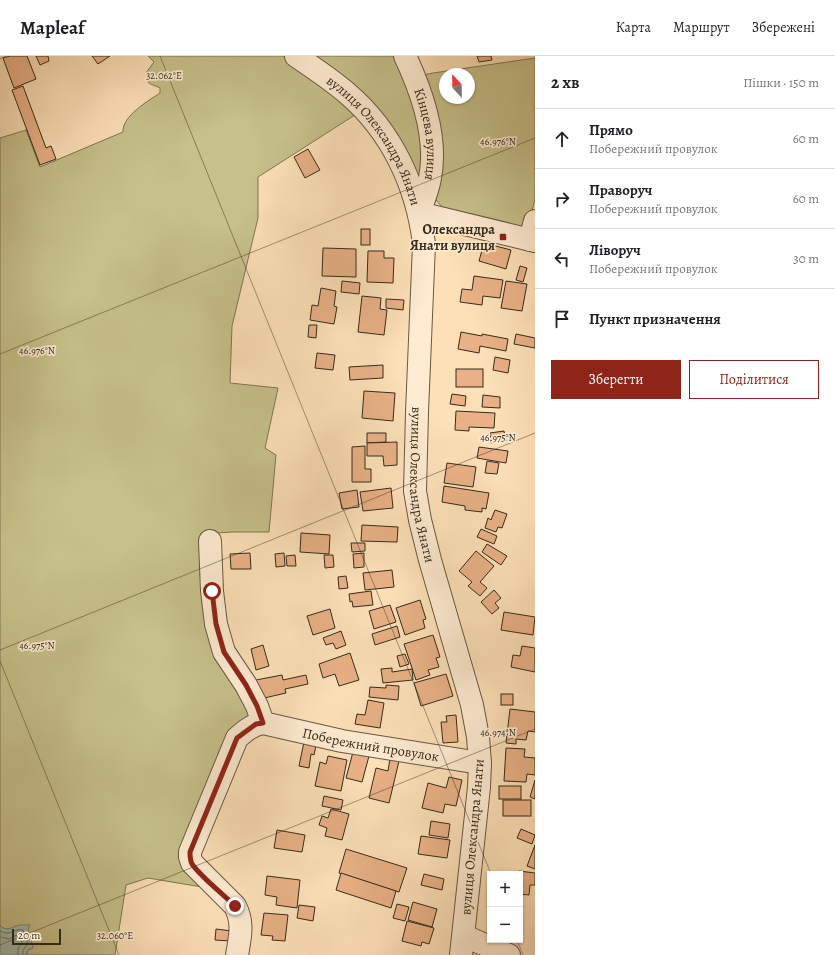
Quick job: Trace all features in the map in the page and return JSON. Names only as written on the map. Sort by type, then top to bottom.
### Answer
[{"type":"street","name":"вулиця Олександра Янати","points":[[296,56],[348,93],[385,134],[398,158],[419,213],[424,244],[416,412],[415,491],[420,520],[430,560],[472,705],[478,737],[480,763],[463,945]]},
{"type":"street","name":"Кінцева вулиця","points":[[405,56],[424,107],[432,139],[433,160],[430,179],[419,213]]},
{"type":"street","points":[[419,213],[533,234]]},
{"type":"street","points":[[210,541],[212,591],[218,631],[224,652],[246,685],[257,706],[263,723],[256,724],[237,738],[190,852],[192,863],[235,906],[238,912],[241,922],[241,933],[237,955]]},
{"type":"street","name":"Побережний провулок","points":[[263,723],[342,741],[480,763]]},
{"type":"street","points":[[463,945],[509,955]]},
{"type":"shaded area","points":[[148,56],[284,56],[318,79],[358,113],[258,177],[258,218],[232,326],[230,383],[278,388],[265,448],[276,455],[269,532],[203,534],[204,593],[255,707],[185,853],[214,889],[148,878],[126,885],[115,955],[27,955],[27,951],[33,947],[28,930],[9,930],[0,926],[0,138],[26,130],[40,167],[123,132],[124,126],[131,115],[160,93],[160,88],[150,84],[147,80],[146,73],[154,62]]},
{"type":"shaded area","points":[[313,56],[400,56],[429,161],[418,179]]},
{"type":"shaded area","points":[[535,58],[535,199],[528,227],[524,230],[444,209],[436,200],[432,193],[418,76],[439,72],[439,104],[475,104],[475,68],[467,68]]},
{"type":"water","points":[[19,925],[30,925],[28,930],[33,947],[32,949],[27,951],[27,955],[0,955],[0,926],[7,929]]},
{"type":"building","points":[[10,56],[27,56],[36,79],[14,88],[3,58]]},
{"type":"building","points":[[36,56],[48,56],[49,61],[40,65]]},
{"type":"building","points":[[92,56],[110,56],[98,64]]},
{"type":"building","points":[[477,56],[491,56],[492,60],[479,62]]},
{"type":"building","points":[[23,86],[46,148],[51,146],[56,159],[40,165],[12,90]]},
{"type":"building","points":[[308,149],[320,170],[305,178],[294,157]]},
{"type":"building","points":[[361,229],[370,229],[370,245],[361,245]]},
{"type":"building","points":[[484,243],[511,250],[506,269],[479,261]]},
{"type":"building","points":[[323,248],[356,249],[356,277],[322,276]]},
{"type":"building","points":[[368,251],[384,251],[384,258],[394,258],[393,283],[367,282]]},
{"type":"building","points":[[520,266],[527,268],[523,282],[516,280]]},
{"type":"building","points":[[474,276],[503,280],[500,298],[483,296],[482,305],[460,302],[462,289],[472,290]]},
{"type":"building","points":[[342,281],[360,283],[359,294],[341,292]]},
{"type":"building","points":[[506,281],[527,284],[522,311],[501,308]]},
{"type":"building","points":[[321,288],[336,291],[334,306],[337,307],[334,324],[310,320],[312,305],[318,306]]},
{"type":"building","points":[[362,296],[381,298],[380,309],[387,310],[384,335],[358,332]]},
{"type":"building","points":[[386,299],[404,300],[403,310],[386,308]]},
{"type":"building","points":[[309,325],[317,325],[316,338],[308,337]]},
{"type":"building","points":[[461,332],[508,339],[506,351],[480,346],[479,353],[458,349]]},
{"type":"building","points":[[516,334],[535,338],[535,348],[514,344]]},
{"type":"building","points":[[317,353],[335,355],[333,370],[315,368]]},
{"type":"building","points":[[495,357],[510,360],[508,373],[493,370]]},
{"type":"building","points":[[383,365],[383,378],[350,380],[349,367]]},
{"type":"building","points":[[456,369],[483,369],[483,387],[456,387]]},
{"type":"building","points":[[364,391],[395,393],[393,421],[362,418]]},
{"type":"building","points":[[452,394],[466,396],[465,406],[450,404]]},
{"type":"building","points":[[483,395],[500,397],[500,408],[482,407]]},
{"type":"building","points":[[456,411],[495,413],[494,428],[469,427],[469,431],[455,430]]},
{"type":"building","points":[[504,431],[506,441],[491,443],[490,433]]},
{"type":"building","points":[[367,433],[386,433],[386,442],[367,443]]},
{"type":"building","points":[[397,442],[397,465],[384,466],[383,456],[367,456],[367,443]]},
{"type":"building","points":[[365,446],[365,469],[371,469],[371,482],[352,482],[352,447]]},
{"type":"building","points":[[479,447],[508,451],[506,463],[477,458]]},
{"type":"building","points":[[487,461],[499,463],[497,474],[485,473]]},
{"type":"building","points":[[447,463],[476,467],[473,487],[444,483]]},
{"type":"building","points":[[444,486],[489,493],[486,509],[482,508],[482,512],[465,510],[465,506],[442,502]]},
{"type":"building","points":[[391,488],[393,508],[363,511],[360,492]]},
{"type":"building","points":[[357,490],[359,507],[342,509],[339,493]]},
{"type":"building","points":[[495,510],[507,514],[502,528],[498,527],[496,532],[485,528],[488,518],[491,520]]},
{"type":"building","points":[[362,525],[398,527],[397,542],[361,541]]},
{"type":"building","points":[[481,529],[497,536],[494,544],[477,537]]},
{"type":"building","points":[[301,533],[330,535],[329,554],[300,552]]},
{"type":"building","points":[[351,543],[365,543],[365,551],[352,552]]},
{"type":"building","points":[[487,544],[507,556],[501,565],[482,552]]},
{"type":"building","points":[[476,551],[494,566],[480,582],[487,588],[480,596],[468,586],[472,582],[459,571]]},
{"type":"building","points":[[250,553],[251,569],[231,569],[230,554]]},
{"type":"building","points":[[284,553],[285,566],[276,567],[275,554]]},
{"type":"building","points":[[364,553],[364,567],[354,568],[353,554]]},
{"type":"building","points":[[295,555],[296,566],[287,566],[286,556]]},
{"type":"building","points":[[324,555],[333,555],[334,567],[325,568]]},
{"type":"building","points":[[392,570],[394,587],[365,590],[363,573]]},
{"type":"building","points":[[346,576],[348,588],[339,589],[338,577]]},
{"type":"building","points":[[494,590],[501,598],[495,603],[499,608],[492,614],[481,602]]},
{"type":"building","points":[[371,591],[373,605],[353,607],[352,601],[350,602],[349,594]]},
{"type":"building","points":[[420,600],[426,619],[423,620],[425,628],[405,635],[396,608]]},
{"type":"building","points":[[390,605],[396,622],[374,629],[369,611]]},
{"type":"building","points":[[330,609],[335,628],[313,635],[307,616]]},
{"type":"building","points":[[504,612],[535,617],[533,635],[501,630]]},
{"type":"building","points":[[397,626],[400,637],[375,645],[372,634]]},
{"type":"building","points":[[341,631],[346,645],[336,649],[333,643],[326,645],[323,638]]},
{"type":"building","points":[[433,635],[440,657],[436,658],[439,667],[428,670],[430,675],[416,680],[404,644]]},
{"type":"building","points":[[263,645],[269,666],[256,670],[251,649]]},
{"type":"building","points":[[522,646],[535,648],[535,672],[511,667],[513,655],[520,656]]},
{"type":"building","points":[[350,653],[359,680],[339,686],[335,674],[323,678],[319,664]]},
{"type":"building","points":[[405,654],[409,664],[400,667],[397,656]]},
{"type":"building","points":[[392,668],[392,672],[412,669],[413,680],[383,683],[381,669]]},
{"type":"building","points":[[446,674],[453,696],[421,706],[414,683]]},
{"type":"building","points":[[282,675],[283,680],[306,675],[308,684],[285,689],[286,693],[260,699],[256,680]]},
{"type":"building","points":[[386,685],[399,686],[398,700],[369,697],[370,687],[386,688]]},
{"type":"building","points":[[501,694],[513,694],[513,705],[501,705]]},
{"type":"building","points":[[368,700],[384,703],[380,728],[355,724],[357,714],[365,715]]},
{"type":"building","points":[[510,709],[535,712],[535,732],[528,731],[526,740],[516,739],[516,744],[506,743]]},
{"type":"building","points":[[456,715],[458,742],[443,743],[441,722],[447,722],[446,716]]},
{"type":"building","points":[[304,742],[316,745],[314,755],[311,754],[309,768],[299,766]]},
{"type":"building","points":[[506,748],[525,749],[524,757],[535,758],[535,775],[527,774],[526,782],[504,781]]},
{"type":"building","points":[[353,752],[369,756],[362,782],[346,778]]},
{"type":"building","points":[[328,756],[347,760],[341,791],[315,786],[320,762],[326,764]]},
{"type":"building","points":[[390,759],[399,761],[389,803],[369,798],[376,768],[388,771]]},
{"type":"building","points":[[449,777],[462,780],[456,806],[445,804],[443,813],[422,808],[428,783],[446,788]]},
{"type":"building","points":[[535,780],[535,799],[530,797]]},
{"type":"building","points":[[499,786],[521,786],[521,799],[499,799]]},
{"type":"building","points":[[324,796],[343,800],[341,810],[322,806]]},
{"type":"building","points":[[503,800],[531,800],[531,816],[503,816]]},
{"type":"building","points":[[331,809],[349,814],[342,840],[325,836],[327,828],[319,825],[322,816],[328,818]]},
{"type":"building","points":[[431,821],[450,824],[448,838],[429,835]]},
{"type":"building","points":[[521,829],[535,835],[532,844],[517,838]]},
{"type":"building","points":[[277,830],[305,835],[302,852],[274,848]]},
{"type":"building","points":[[421,836],[450,840],[447,858],[418,854]]},
{"type":"building","points":[[535,845],[535,869],[527,866]]},
{"type":"building","points":[[346,849],[407,868],[399,892],[339,873]]},
{"type":"building","points":[[523,872],[535,873],[535,885],[530,885],[529,895],[523,894]]},
{"type":"building","points":[[341,873],[396,891],[391,908],[336,890]]},
{"type":"building","points":[[424,874],[444,879],[442,890],[421,885]]},
{"type":"building","points":[[267,876],[300,880],[297,908],[276,905],[277,897],[265,895]]},
{"type":"building","points":[[413,902],[437,909],[432,927],[408,920]]},
{"type":"building","points":[[397,904],[409,907],[405,921],[393,918]]},
{"type":"building","points":[[299,905],[315,907],[313,921],[297,918]]},
{"type":"building","points":[[264,913],[288,915],[285,941],[272,940],[273,936],[261,935]]},
{"type":"building","points":[[407,921],[434,928],[429,944],[422,942],[421,946],[402,941]]},
{"type":"building","points":[[216,929],[232,931],[231,941],[215,940]]},
{"type":"place","name":"Олександра Янати вулиця","points":[[503,237]]},
{"type":"route","points":[[212,591],[216,624],[224,652],[246,685],[257,706],[263,723],[256,724],[237,738],[190,852],[190,857],[192,863],[200,873],[235,906]]}]
